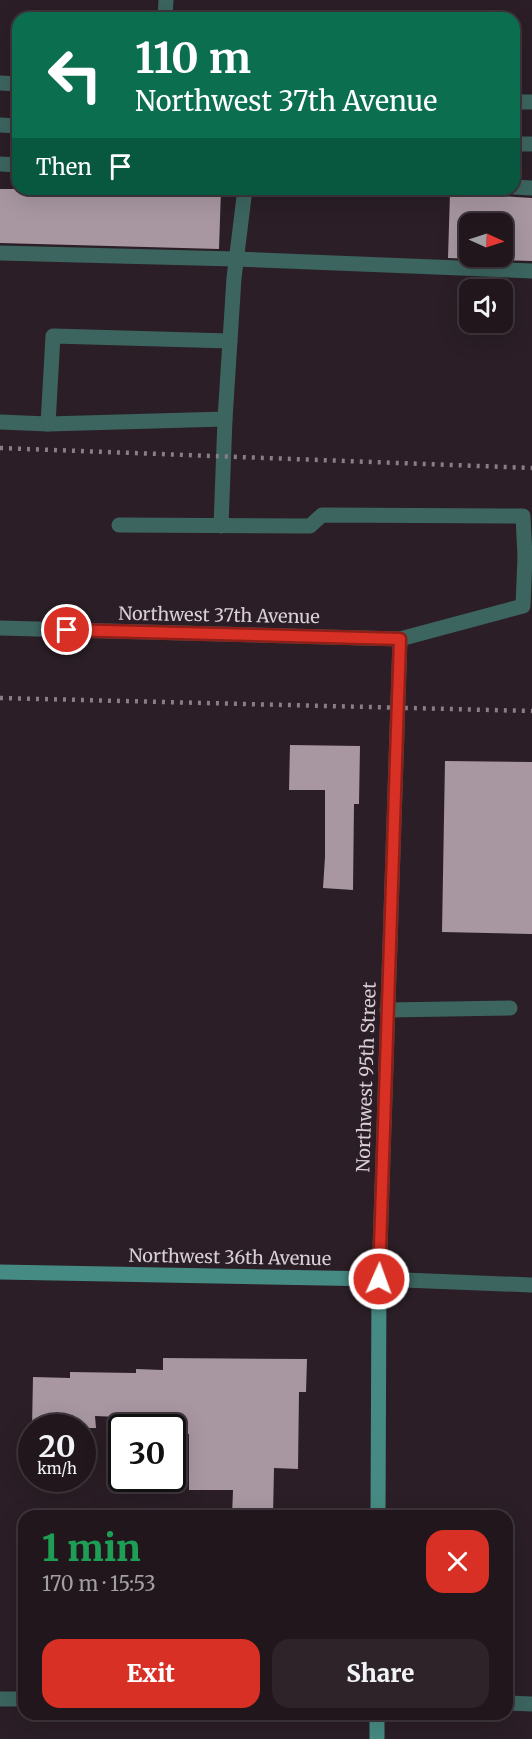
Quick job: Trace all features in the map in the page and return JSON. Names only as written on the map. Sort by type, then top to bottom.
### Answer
[{"type":"street","points":[[221,526],[235,259],[244,195]]},
{"type":"street","points":[[0,253],[235,259],[532,272]]},
{"type":"street","points":[[48,424],[53,336],[230,341]]},
{"type":"street","points":[[0,423],[48,424],[225,419]]},
{"type":"street","points":[[119,525],[310,526],[322,515],[523,516],[529,557]]},
{"type":"street","name":"Northwest 37th Avenue","points":[[0,628],[400,639],[523,606],[529,557]]},
{"type":"street","name":"Northwest 95th Street","points":[[378,1510],[379,1279],[400,639]]},
{"type":"street","points":[[387,1010],[510,1008]]},
{"type":"street","name":"Northwest 36th Avenue","points":[[0,1272],[379,1279],[532,1285]]},
{"type":"street","points":[[0,1699],[18,1699]]},
{"type":"street","points":[[513,1703],[532,1704]]},
{"type":"street","points":[[377,1720],[377,1739]]},
{"type":"building","points":[[0,189],[12,189],[12,195],[221,195],[219,249],[0,243]]},
{"type":"building","points":[[450,195],[532,198],[532,261],[513,260],[513,213],[459,213],[459,258],[448,258]]},
{"type":"building","points":[[290,745],[360,746],[359,804],[354,804],[353,890],[323,888],[325,790],[289,790]]},
{"type":"building","points":[[445,761],[532,762],[532,934],[442,932]]},
{"type":"building","points":[[163,1358],[307,1359],[306,1392],[299,1392],[298,1469],[274,1468],[273,1510],[232,1510],[233,1490],[189,1490],[189,1434],[186,1434],[186,1414],[108,1414],[108,1417],[96,1416],[96,1414],[32,1414],[33,1377],[70,1378],[70,1372],[136,1373],[136,1369],[163,1370]]},
{"type":"railway","points":[[0,448],[532,468]]},
{"type":"railway","points":[[0,698],[532,711]]},
{"type":"route","points":[[67,630],[400,639],[379,1279]]}]
